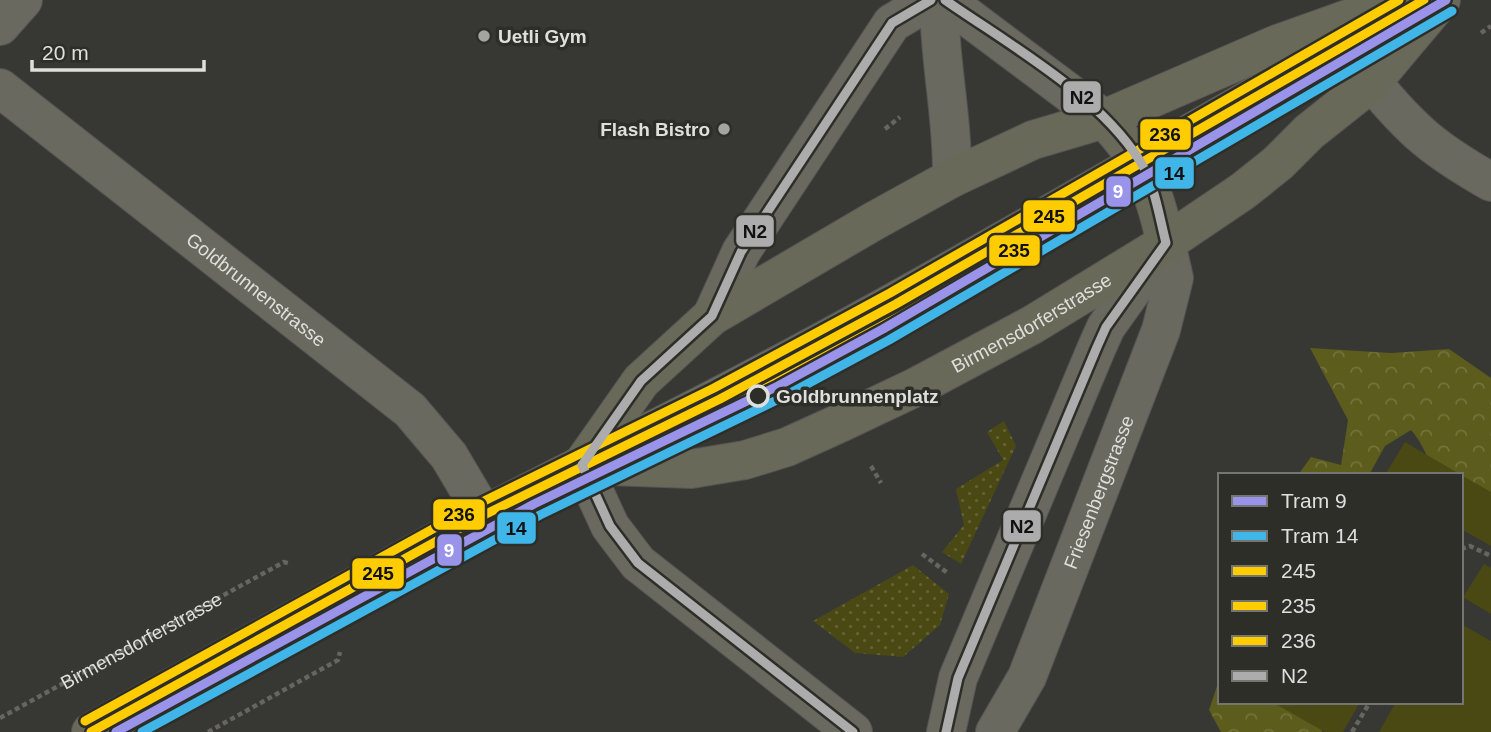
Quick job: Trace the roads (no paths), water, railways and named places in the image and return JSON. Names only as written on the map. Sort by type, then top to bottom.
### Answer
[{"type":"main road","name":"Birmensdorferstrasse","points":[[91,732],[484,515],[582,465],[641,381],[712,316],[952,178],[1033,140],[1104,119],[1251,54],[1401,0]]},
{"type":"main road","name":"Birmensdorferstrasse","points":[[582,465],[691,469],[745,460],[787,447],[916,387],[1032,325],[1166,243],[1243,191],[1309,132],[1372,82],[1441,0]]},
{"type":"main road","points":[[1104,119],[1141,163],[1156,200],[1166,243]]},
{"type":"street","points":[[0,26],[23,0]]},
{"type":"street","points":[[712,316],[741,252],[892,23],[931,0]]},
{"type":"street","points":[[939,0],[939,43],[953,136],[952,178]]},
{"type":"street","points":[[946,0],[1104,119]]},
{"type":"street","name":"Birmensdorferstrasse","points":[[582,465],[720,399],[896,304],[1250,97],[1424,0]]},
{"type":"street","points":[[1372,82],[1407,124],[1441,154],[1491,182]]},
{"type":"street","name":"Goldbrunnenstrasse","points":[[0,88],[410,410],[449,456],[484,515]]},
{"type":"street","points":[[946,732],[958,678],[1097,346],[1106,327],[1166,243]]},
{"type":"street","name":"Friesenbergstrasse","points":[[995,732],[1027,677],[1161,330],[1174,278],[1166,243]]},
{"type":"street","points":[[582,465],[610,526],[638,563],[853,732]]},
{"type":"tram line","name":"9","points":[[116,732],[534,504],[778,386],[883,329],[1446,0]]},
{"type":"tram line","name":"14","points":[[142,732],[540,515],[783,397],[889,340],[1452,11]]},
{"type":"place","name":"Uetli Gym","points":[[484,36]]},
{"type":"place","name":"Flash Bistro","points":[[724,129]]},
{"type":"place","name":"Goldbrunnenplatz","points":[[758,396]]}]
